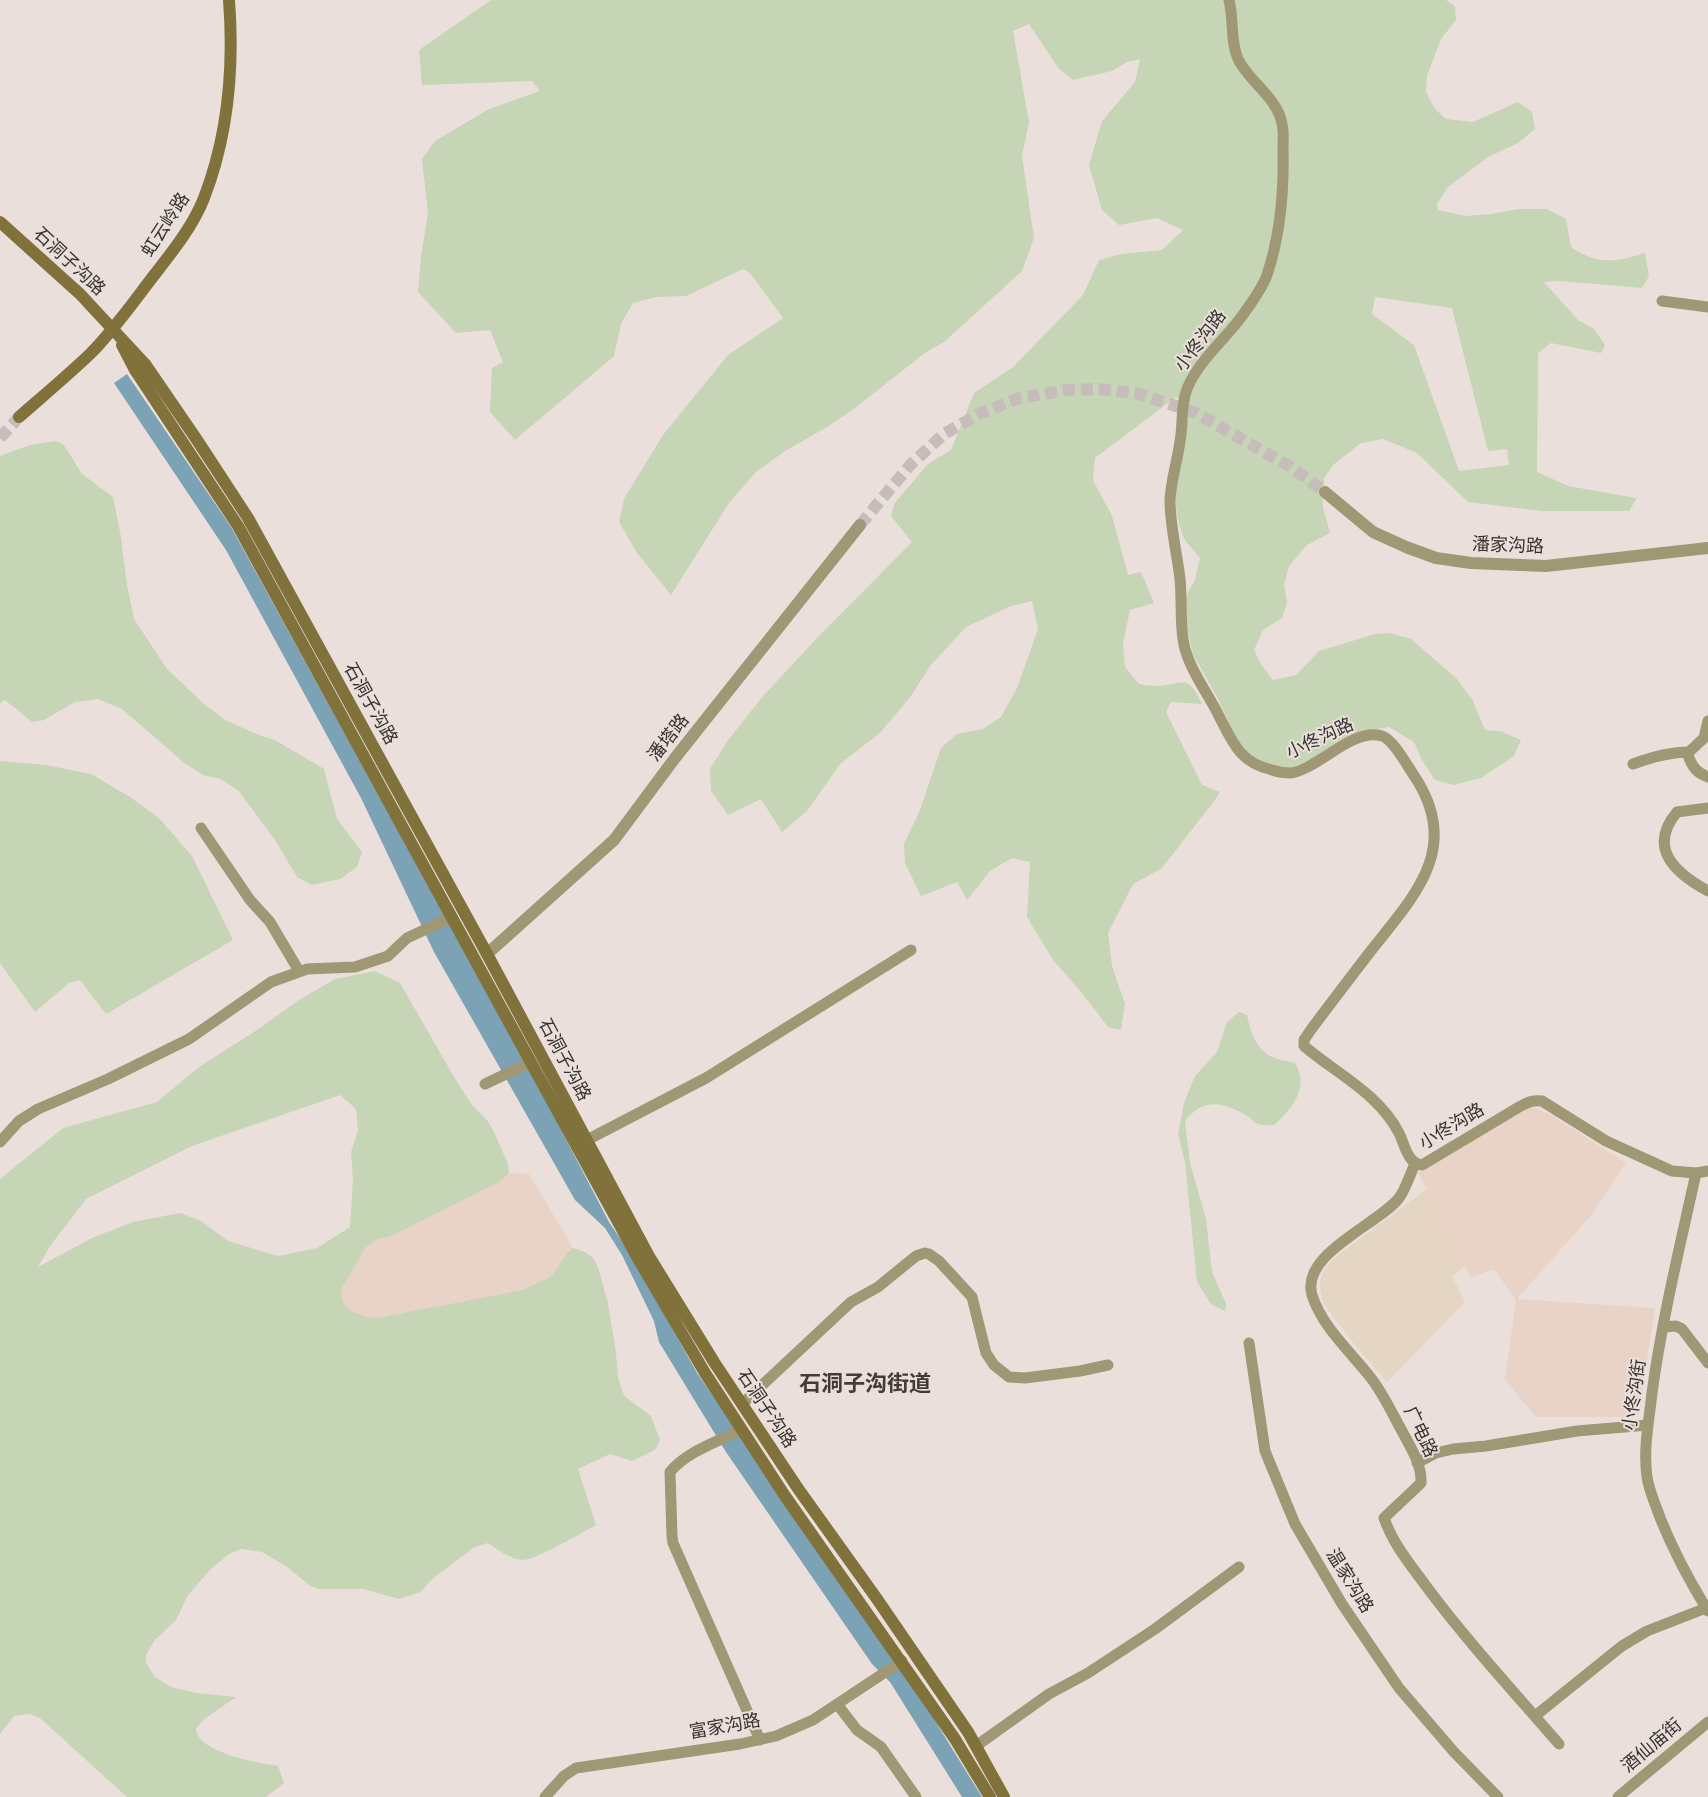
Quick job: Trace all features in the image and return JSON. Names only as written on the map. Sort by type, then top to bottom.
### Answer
[{"type":"main road","name":"虹云岭路","points":[[19,417],[91,353],[113,328],[182,240],[204,199],[220,146],[228,97],[232,31],[229,0]]},
{"type":"main road","name":"石洞子沟路","points":[[0,222],[80,294],[145,364],[198,440],[248,518],[487,954],[650,1258],[799,1490],[888,1614],[976,1746],[1004,1797]]},
{"type":"main road","name":"石洞子沟路","points":[[113,328],[135,370],[238,526],[529,1063],[640,1262],[705,1373],[740,1430],[785,1496],[955,1739],[990,1797]]},
{"type":"street","name":"小佟沟路","points":[[1229,0],[1233,14],[1238,59],[1259,88],[1270,99],[1282,121],[1284,183],[1274,247],[1266,278],[1240,319],[1196,374],[1188,387],[1181,411],[1182,432],[1170,498],[1180,582],[1183,641],[1193,668],[1228,737],[1247,760],[1268,770],[1289,773],[1301,770],[1335,749],[1354,740],[1370,736],[1382,736],[1399,753],[1423,790],[1436,829],[1425,878],[1407,907],[1310,1031],[1304,1040],[1304,1046],[1369,1095],[1394,1124],[1409,1157],[1415,1164],[1422,1165],[1531,1100],[1542,1101],[1606,1141],[1672,1171],[1702,1172]]},
{"type":"street","points":[[1662,301],[1708,307]]},
{"type":"street","name":"潘家沟路","points":[[1325,492],[1373,532],[1436,558],[1470,563],[1546,566],[1708,548]]},
{"type":"street","name":"潘塔路","points":[[487,954],[614,840],[675,758],[860,525]]},
{"type":"street","points":[[1634,764],[1657,756],[1689,752],[1704,738],[1708,721]]},
{"type":"street","points":[[1689,752],[1688,756],[1692,766],[1698,773],[1708,777]]},
{"type":"street","points":[[1708,808],[1677,812],[1671,819],[1664,838],[1666,855],[1674,868],[1708,891]]},
{"type":"street","points":[[201,828],[250,900],[270,922],[299,971]]},
{"type":"street","points":[[0,1142],[19,1121],[38,1109],[108,1080],[189,1039],[272,982],[299,971],[355,967],[388,956],[407,938],[450,918]]},
{"type":"street","points":[[588,1140],[706,1078],[912,950]]},
{"type":"street","points":[[485,1084],[529,1063]]},
{"type":"street","name":"广电路","points":[[1415,1164],[1400,1198],[1330,1252],[1314,1272],[1311,1288],[1312,1295],[1324,1319],[1380,1390],[1412,1448],[1417,1463],[1421,1483],[1384,1518],[1390,1534],[1446,1612],[1535,1716]]},
{"type":"street","name":"小佟沟街","points":[[1702,1172],[1663,1327],[1645,1448],[1647,1478],[1654,1502],[1674,1551],[1707,1609]]},
{"type":"street","points":[[742,1404],[851,1302],[878,1287],[916,1256],[924,1253],[940,1261],[972,1297],[986,1352],[994,1365],[1009,1377],[1025,1378],[1108,1365]]},
{"type":"street","points":[[1663,1327],[1676,1326],[1682,1328],[1708,1362]]},
{"type":"street","name":"温家沟路","points":[[1250,1343],[1265,1451],[1294,1524],[1342,1604],[1399,1688],[1454,1752],[1498,1797]]},
{"type":"street","points":[[1417,1463],[1436,1454],[1453,1449],[1486,1446],[1577,1431],[1648,1425]]},
{"type":"street","points":[[740,1430],[686,1458],[676,1464],[670,1472],[673,1543],[760,1740]]},
{"type":"street","points":[[976,1746],[1049,1694],[1088,1673],[1155,1629],[1239,1567]]},
{"type":"street","points":[[1559,1744],[1535,1716],[1622,1646],[1646,1631],[1707,1609]]},
{"type":"street","name":"富家沟路","points":[[545,1797],[564,1776],[576,1768],[740,1744],[776,1736],[813,1720],[901,1662]]},
{"type":"street","points":[[837,1704],[857,1730],[881,1747],[916,1797]]},
{"type":"street","name":"酒仙庙街","points":[[1618,1797],[1708,1722]]},
{"type":"shaded area","points":[[1533,1107],[1553,1116],[1626,1163],[1593,1213],[1517,1299],[1655,1308],[1638,1417],[1536,1417],[1505,1380],[1516,1300],[1494,1269],[1471,1278],[1418,1173],[1522,1111]]},
{"type":"shaded area","points":[[509,1173],[529,1174],[573,1248],[567,1253],[553,1274],[522,1290],[377,1318],[356,1314],[345,1306],[341,1295],[342,1288],[366,1247],[378,1239],[392,1236],[499,1182]]},
{"type":"shaded area","points":[[1427,1189],[1465,1266],[1452,1276],[1465,1302],[1387,1382],[1350,1339],[1323,1303],[1320,1288],[1321,1277],[1331,1261]]},
{"type":"green space","points":[[491,0],[1446,0],[1455,6],[1456,20],[1441,39],[1427,76],[1426,92],[1435,109],[1446,119],[1473,122],[1518,102],[1532,112],[1535,129],[1518,143],[1488,157],[1448,187],[1437,204],[1438,210],[1466,216],[1519,209],[1547,209],[1566,219],[1571,247],[1581,253],[1607,261],[1625,259],[1645,253],[1649,276],[1642,288],[1560,281],[1544,282],[1578,320],[1594,329],[1605,345],[1601,353],[1551,343],[1538,353],[1537,472],[1568,486],[1637,498],[1629,511],[1542,511],[1468,502],[1417,453],[1383,439],[1361,443],[1333,465],[1324,478],[1323,507],[1330,533],[1307,545],[1289,566],[1284,585],[1287,603],[1282,618],[1263,630],[1254,650],[1262,666],[1273,680],[1296,675],[1319,651],[1375,634],[1390,633],[1411,639],[1456,678],[1472,699],[1485,730],[1500,731],[1521,740],[1514,756],[1481,778],[1454,785],[1435,780],[1422,760],[1414,742],[1389,727],[1371,730],[1337,742],[1310,760],[1289,769],[1258,763],[1238,743],[1218,699],[1193,654],[1183,611],[1185,598],[1195,580],[1200,558],[1185,540],[1179,525],[1176,508],[1176,473],[1186,404],[1176,397],[1095,458],[1093,480],[1112,516],[1128,575],[1141,572],[1154,603],[1130,610],[1123,644],[1125,667],[1139,684],[1155,686],[1183,682],[1192,687],[1202,704],[1171,702],[1166,712],[1202,785],[1220,792],[1162,868],[1133,884],[1108,933],[1112,966],[1125,1004],[1121,1030],[1108,1027],[1053,960],[1027,917],[1030,862],[1012,858],[990,871],[967,900],[957,882],[921,896],[905,863],[904,844],[920,810],[941,748],[957,734],[983,729],[1001,717],[1017,688],[1038,629],[1032,601],[1011,606],[966,627],[930,666],[911,696],[880,733],[841,763],[807,811],[782,832],[761,799],[728,815],[711,791],[710,769],[728,740],[764,695],[817,638],[912,542],[891,516],[894,504],[928,464],[951,450],[974,393],[1013,367],[1083,295],[1099,260],[1121,254],[1162,250],[1183,230],[1157,218],[1119,225],[1102,210],[1089,165],[1102,121],[1135,82],[1140,59],[1127,62],[1112,71],[1073,80],[1059,69],[1029,24],[1013,31],[1029,122],[1022,156],[1034,238],[1022,271],[944,342],[926,352],[855,408],[827,427],[785,451],[756,472],[729,503],[671,595],[637,553],[619,522],[624,499],[663,435],[728,355],[783,318],[750,273],[743,269],[686,296],[656,297],[633,303],[621,324],[614,356],[515,440],[490,412],[492,368],[503,362],[490,330],[456,333],[418,292],[421,256],[428,213],[422,159],[435,141],[489,109],[540,91],[532,81],[422,85],[419,50]],"holes":[[[1375,297],[1452,308],[1488,451],[1507,449],[1509,465],[1459,471],[1414,345],[1372,314]]]},
{"type":"green space","points":[[56,441],[64,445],[82,474],[113,497],[134,619],[167,669],[203,703],[225,720],[275,740],[324,769],[337,819],[362,852],[357,867],[340,879],[312,885],[297,877],[275,840],[238,790],[220,779],[203,775],[183,762],[122,709],[98,699],[75,702],[44,720],[32,722],[5,700],[0,703],[0,456],[30,445]]},
{"type":"green space","points":[[0,761],[46,765],[91,774],[130,797],[159,818],[192,856],[233,940],[106,1014],[80,980],[69,983],[35,1012],[0,963]]},
{"type":"green space","points":[[375,971],[400,983],[457,1082],[472,1105],[487,1120],[494,1132],[508,1164],[509,1173],[499,1182],[392,1236],[378,1239],[366,1247],[342,1288],[343,1302],[351,1311],[357,1314],[377,1318],[522,1290],[553,1274],[567,1253],[573,1248],[585,1252],[593,1258],[598,1267],[608,1303],[618,1377],[624,1396],[651,1416],[660,1440],[655,1450],[632,1461],[610,1454],[578,1469],[596,1525],[528,1559],[513,1558],[488,1543],[473,1548],[431,1580],[421,1592],[399,1599],[363,1589],[319,1589],[310,1586],[286,1566],[262,1552],[241,1549],[229,1554],[210,1570],[188,1595],[176,1620],[154,1641],[146,1655],[146,1663],[155,1677],[171,1687],[196,1693],[236,1697],[203,1720],[196,1729],[198,1735],[205,1743],[224,1753],[278,1766],[284,1783],[266,1797],[127,1797],[40,1718],[30,1714],[14,1716],[0,1734],[0,1179],[63,1128],[157,1102],[199,1067],[254,1032],[299,1000],[335,979]],"holes":[[[340,1095],[356,1109],[358,1131],[351,1152],[353,1180],[350,1227],[317,1248],[278,1256],[228,1241],[201,1221],[180,1213],[133,1222],[92,1238],[38,1267],[50,1246],[86,1199],[192,1146]]]},
{"type":"green space","points":[[1239,1012],[1247,1015],[1252,1033],[1262,1050],[1272,1057],[1295,1063],[1301,1081],[1300,1089],[1293,1105],[1274,1125],[1258,1124],[1232,1108],[1216,1104],[1200,1108],[1185,1121],[1190,1163],[1206,1219],[1212,1272],[1226,1304],[1225,1311],[1211,1304],[1197,1282],[1185,1162],[1178,1134],[1184,1103],[1195,1076],[1217,1052],[1227,1022]]},
{"type":"water","points":[[127,374],[231,527],[533,1076],[609,1222],[632,1256],[697,1373],[906,1674],[982,1797],[962,1797],[890,1682],[872,1664],[726,1452],[659,1342],[654,1321],[622,1255],[605,1228],[575,1200],[434,952],[361,798],[226,550],[114,383]]},
{"type":"tunnel","points":[[860,525],[911,464],[944,434],[979,414],[1019,398],[1068,390],[1098,389],[1136,393],[1194,412],[1291,467],[1325,492]]},
{"type":"tunnel","points":[[0,438],[19,417]]},
{"type":"district","name":"石洞子沟街道","points":[[865,1385]]}]
